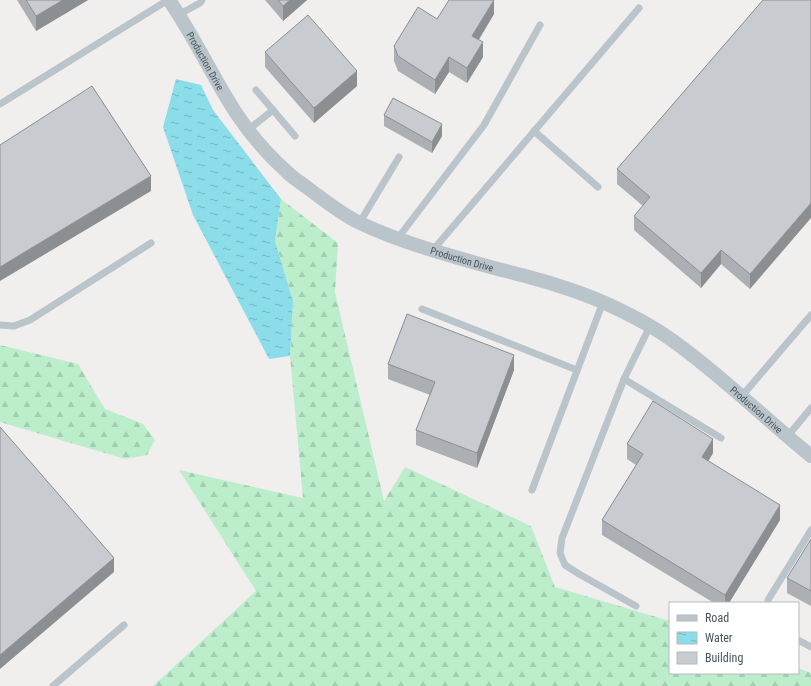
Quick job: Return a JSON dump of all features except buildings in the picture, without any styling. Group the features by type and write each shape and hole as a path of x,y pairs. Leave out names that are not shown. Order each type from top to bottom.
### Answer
{"street":[{"name":"Production Drive","path":"168,0 236,114 248,130 269,155 288,173 335,208 380,232 452,256 534,278 579,293 603,302 639,319 669,338 710,370 741,398 811,456"}],"lane":[{"path":"0,104 168,0"},
{"path":"178,15 200,3 202,0"},
{"path":"433,250 639,8"},
{"path":"398,238 484,125 540,26"},
{"path":"256,90 294,136"},
{"path":"248,130 272,110"},
{"path":"534,131 598,187"},
{"path":"360,222 399,157"},
{"path":"0,325 14,326 30,320 151,243"},
{"path":"532,490 603,302"},
{"path":"422,309 577,370"},
{"path":"741,398 811,315"},
{"path":"636,606 565,565 560,553 562,538 624,379 650,326"},
{"path":"624,379 721,438"},
{"path":"787,437 811,408"},
{"path":"768,602 811,530"},
{"path":"53,686 124,625"},
{"path":"799,641 811,647"}],"green space":[{"path":"281,199 338,243 335,292 384,501 405,467 531,526 555,587 669,621 669,674 799,674 799,668 811,673 811,686 153,686 256,591 179,470 303,498 290,356 293,301 275,241"},
{"path":"0,345 78,364 105,409 143,424 155,440 147,455 125,459 0,422"}],"water":[{"path":"176,79 201,85 213,110 281,199 275,241 293,301 290,356 269,359 193,215 163,127"}]}
